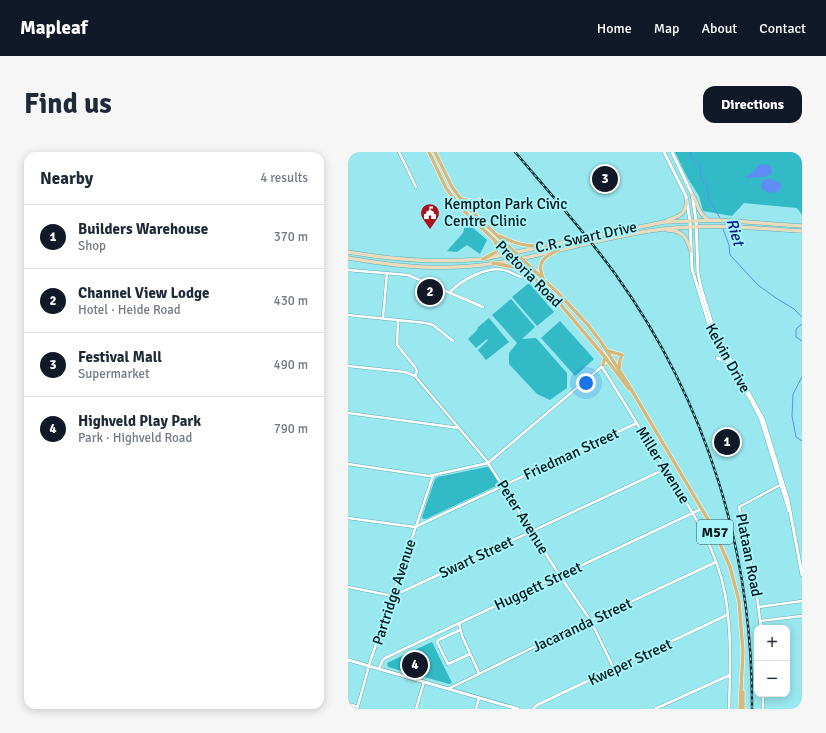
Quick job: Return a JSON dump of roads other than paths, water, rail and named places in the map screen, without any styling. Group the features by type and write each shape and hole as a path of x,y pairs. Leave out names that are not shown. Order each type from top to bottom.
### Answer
{"main road":[{"name":"Pretoria Road","path":"429,152 450,194 463,210 556,299 605,356 634,395"},
{"name":"Pretoria Road","path":"435,152 452,187 460,199 544,280 588,326 607,351 702,508 724,553 732,574 739,601 742,636 741,709"},
{"path":"692,194 696,199 700,213 710,220"},
{"path":"460,199 472,201"},
{"path":"476,215 474,206 480,200"},
{"path":"664,222 682,214 686,208 686,200"},
{"name":"C.R. Swart Drive","path":"348,252 390,259 431,261 483,259 664,222 718,220 802,226"},
{"name":"C.R. Swart Drive","path":"348,258 414,267 458,267 521,258 656,230 690,227 735,227 802,231"},
{"path":"656,230 676,231 682,234 688,241 691,251"},
{"path":"495,234 523,246 546,246"},
{"path":"483,259 496,252 497,247 495,240"},
{"path":"544,280 540,272 541,262 558,250"},
{"path":"493,263 513,267 530,274"},
{"path":"607,351 622,355 619,369"},
{"path":"602,366 605,356"}],"street":[{"path":"399,152 416,187"},
{"name":"Kelvin Drive","path":"664,152 686,200 690,221 692,269 710,328 728,363 752,402 761,420 788,500 802,575"},
{"name":"Kelvin Drive","path":"672,152 692,194 696,220 700,288 713,327 764,419 782,484"},
{"path":"348,270 411,276 483,307"},
{"path":"450,292 470,277 479,273 502,270 521,277"},
{"path":"383,318 387,273"},
{"path":"348,315 430,324 453,341"},
{"name":"Peter Avenue","path":"398,320 397,345 415,367 415,376 488,463 560,576 591,621 614,669"},
{"path":"348,464 433,476 488,463 612,358"},
{"path":"717,358 728,363"},
{"path":"348,366 405,372 415,376"},
{"name":"Miller Avenue","path":"602,366 692,513 710,546 716,562 725,594 730,646 729,709"},
{"path":"348,413 460,428"},
{"name":"Friedman Street","path":"415,527 637,423"},
{"name":"Swart Street","path":"392,596 665,469"},
{"name":"Partridge Avenue","path":"357,708 369,666 433,476"},
{"name":"Plataan Road","path":"761,625 759,607 747,539 739,507 782,484"},
{"name":"Huggett Street","path":"379,669 385,658 702,508"},
{"path":"348,518 415,527"},
{"name":"Jacaranda Street","path":"448,689 716,562"},
{"path":"348,587 392,596"},
{"path":"759,607 802,601"},
{"name":"Kweper Street","path":"533,709 536,705 727,616"},
{"path":"760,620 802,616"},
{"path":"459,623 460,630 479,674"},
{"path":"460,630 436,642 448,664 470,654"},
{"path":"348,660 518,709"},
{"path":"655,709 730,674"},
{"path":"416,709 424,682"},
{"path":"763,697 763,709"},
{"path":"476,709 479,698"},
{"path":"348,704 357,708"}],"waterway":[{"name":"Riet","path":"690,152 691,157 700,166 701,179 707,185 709,200 720,218"},
{"name":"Riet","path":"723,229 729,245 730,255 758,285 794,309 802,317"},
{"name":"Riet","path":"802,324 796,329 796,337 802,341"},
{"name":"Riet","path":"802,377 793,394 792,416 796,437 802,441"}],"railway":[{"path":"515,152 579,228 616,275 648,324 676,375 699,427 718,482 733,537 744,594 750,651 752,709"}],"place":[{"name":"Festival Mall","path":"605,179"},
{"name":"Kempton Park Civic Centre Clinic","path":"430,230"},
{"name":"Channel View Lodge","path":"430,292"},
{"name":"Builders Warehouse","path":"727,442"},
{"name":"Highveld Play Park","path":"415,665"}]}
